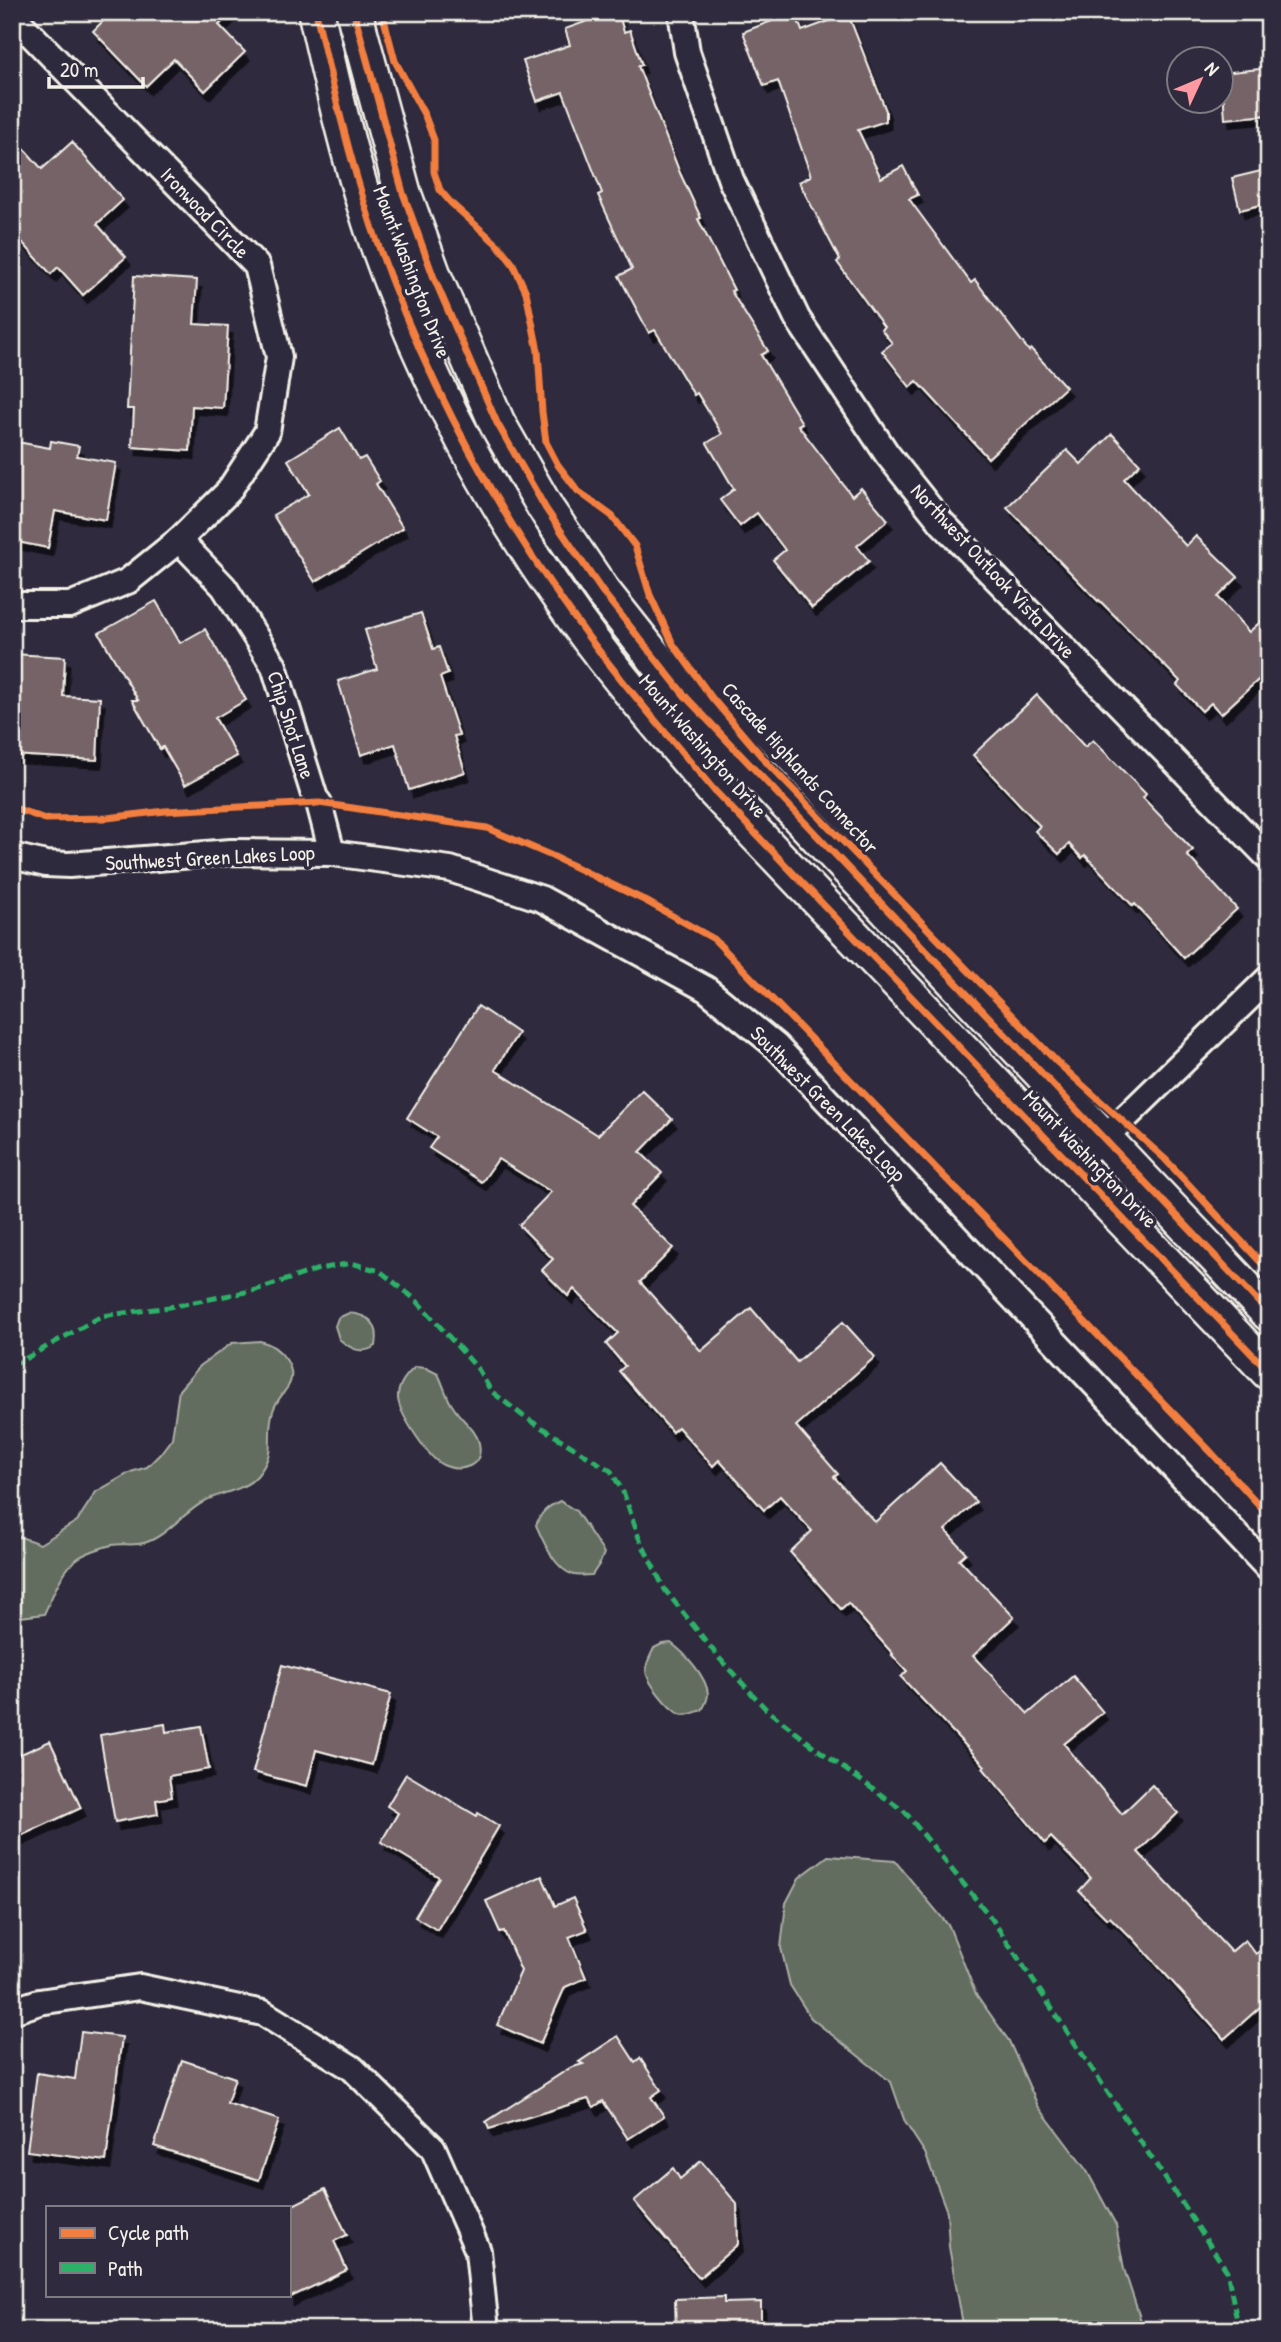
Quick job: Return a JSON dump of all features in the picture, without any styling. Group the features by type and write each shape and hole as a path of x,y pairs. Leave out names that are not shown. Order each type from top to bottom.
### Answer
{"main road":[{"name":"Mount Washington Drive","path":"316,12 332,88 368,213 401,306 447,409 498,501 561,599 632,694 713,789 1269,1372"},
{"name":"Mount Washington Drive","path":"354,12 402,193 434,278 497,423 546,509 602,591 685,696 1269,1313"}],"street":[{"name":"Northwest Outlook Vista Drive","path":"681,12 687,52 743,205 797,318 887,454 942,523 1269,858"},
{"name":"Ironwood Circle","path":"12,15 257,266 279,357 267,432 228,492 179,540 128,581 70,605 12,605"},
{"name":"Chip Shot Lane","path":"179,540 224,587 274,666 315,798 319,803 332,853"},
{"name":"Southwest Green Lakes Loop","path":"12,856 46,864 69,865 231,852 332,853 450,869 542,899 706,989 776,1046 1269,1569"},
{"path":"1072,1165 1122,1121 1269,978"},
{"path":"12,2011 38,2002 140,1987 263,2013 352,2068 433,2148 478,2251 486,2330"}],"green space":[{"path":"349,1313 363,1316 372,1322 377,1338 376,1346 356,1350 339,1339 335,1326 338,1318"},
{"path":"260,1341 281,1353 291,1373 287,1388 274,1408 267,1459 257,1476 246,1485 197,1506 152,1540 140,1544 112,1545 80,1557 62,1577 44,1614 12,1618 12,1534 40,1544 77,1521 96,1492 131,1472 147,1467 172,1438 179,1390 200,1366 232,1343"},
{"path":"415,1367 426,1368 438,1374 451,1404 475,1433 480,1451 475,1463 470,1466 450,1467 437,1461 409,1425 400,1406 398,1394 403,1381"},
{"path":"560,1501 576,1511 604,1553 592,1575 574,1575 567,1572 542,1539 536,1525 545,1510"},
{"path":"671,1643 689,1659 707,1687 707,1700 702,1710 688,1715 680,1714 664,1701 647,1675 646,1667 654,1648"},
{"path":"828,1856 895,1861 949,1926 976,1994 1009,2041 1038,2106 1087,2171 1116,2225 1124,2269 1144,2330 964,2330 949,2247 947,2212 925,2153 905,2122 891,2082 811,2018 790,1985 781,1948 786,1903 799,1878"}],"building":[{"path":"112,12 232,12 219,25 245,52 205,91 174,59 146,86 93,31"},
{"path":"618,12 624,32 630,30 642,65 638,66 680,173 701,218 698,219 734,290 731,291 768,351 761,355 802,423 798,425 852,496 861,488 888,520 857,546 869,561 812,608 773,560 785,550 757,513 740,526 720,500 734,489 707,443 722,434 697,393 694,395 655,330 649,333 619,276 632,269 598,195 602,193 563,92 537,101 523,61 570,45 565,29"},
{"path":"795,12 802,31 848,14 886,111 886,121 858,130 881,178 903,166 918,195 909,199 971,283 975,280 1029,351 1031,349 1066,387 988,458 917,381 910,387 882,351 892,343 881,329 884,327 837,262 840,260 799,182 811,176 778,81 764,86 743,32"},
{"path":"1269,68 1269,115 1225,119 1225,116 1236,116 1236,72"},
{"path":"12,135 42,169 72,142 123,200 97,224 126,257 83,295 58,267 51,274 12,231"},
{"path":"1269,169 1269,203 1240,210 1232,178"},
{"path":"134,276 197,280 194,324 228,326 223,408 192,406 190,451 132,447 134,409 127,409"},
{"path":"340,428 359,460 365,457 380,481 376,484 403,528 315,582 273,515 309,494 288,460"},
{"path":"1112,434 1140,464 1124,479 1186,546 1196,536 1238,577 1218,597 1249,632 1269,614 1269,670 1221,714 1211,703 1202,711 1177,685 1180,681 1007,507 1067,450 1081,464"},
{"path":"12,441 50,448 51,441 79,446 77,456 116,463 106,520 55,511 48,548 12,541"},
{"path":"156,601 180,643 205,629 246,700 215,718 237,756 185,785 163,747 160,749 132,700 138,700 99,633"},
{"path":"421,613 433,649 439,647 448,674 440,677 459,735 454,736 465,772 409,790 395,744 361,755 338,681 377,669 365,630"},
{"path":"12,654 65,657 63,696 100,698 97,760 12,755"},
{"path":"1037,695 1085,747 1093,740 1146,794 1143,798 1193,850 1187,855 1237,909 1184,958 1085,855 1082,858 1069,844 1059,854 1035,831 1040,826 973,755"},
{"path":"478,1006 518,1033 495,1070 598,1135 642,1090 672,1119 640,1152 662,1173 630,1206 673,1248 640,1282 701,1351 751,1308 797,1362 843,1322 875,1357 796,1426 838,1474 834,1477 875,1522 940,1463 976,1502 945,1530 966,1553 959,1559 1014,1617 973,1656 1028,1714 1073,1676 1103,1712 1064,1744 1122,1814 1152,1785 1178,1813 1138,1852 1231,1952 1245,1940 1256,1954 1269,1943 1269,1999 1224,2039 1131,1936 1110,1917 1107,1919 1079,1891 1091,1878 1051,1837 1045,1843 983,1768 985,1766 901,1677 907,1671 893,1654 848,1603 841,1609 790,1552 812,1531 780,1496 764,1510 719,1460 713,1466 678,1427 672,1432 619,1371 625,1366 606,1344 618,1333 574,1289 568,1296 542,1270 553,1259 519,1225 551,1192 498,1159 482,1182 429,1148 437,1137 407,1118"},
{"path":"282,1665 391,1694 372,1765 316,1750 307,1786 253,1772"},
{"path":"165,1724 166,1732 201,1726 209,1769 169,1776 172,1797 156,1800 158,1814 115,1822 100,1735"},
{"path":"50,1741 81,1808 12,1840 12,1758"},
{"path":"406,1774 499,1826 437,1930 415,1917 439,1877 381,1842 398,1813 387,1806"},
{"path":"542,1876 555,1906 573,1898 587,1930 569,1937 586,1978 565,1987 540,2044 497,2025 521,1971 504,1931 500,1932 486,1901"},
{"path":"81,2032 122,2037 106,2161 27,2151 37,2073 75,2079"},
{"path":"618,2036 635,2062 640,2058 661,2090 651,2097 664,2116 628,2139 603,2101 594,2107 588,2099 489,2129 486,2122 570,2068 583,2064 579,2062"},
{"path":"182,2060 235,2078 227,2103 279,2120 259,2180 154,2146"},
{"path":"701,2161 737,2204 738,2244 699,2278 634,2201 673,2168 680,2179"},
{"path":"325,2189 347,2235 334,2241 347,2270 289,2298 290,2296 290,2206"},
{"path":"724,2297 724,2303 761,2302 761,2330 676,2330 675,2299"}],"marked path":[{"path":"12,1366 102,1316 169,1307 256,1290 319,1269 351,1263 380,1271 416,1300 478,1369 491,1391 523,1416 611,1471 624,1494 639,1538 665,1590 720,1659 766,1709 905,1812 992,1919 1227,2271 1239,2330"}],"cycle path":[{"path":"316,12 341,120 364,201 409,325 430,373 478,466 561,599 616,672 713,789 1269,1372"},
{"path":"354,12 403,193 434,278 497,423 546,509 602,591 685,696 1269,1313"},
{"name":"Cascade Highlands Connector","path":"382,12 395,61 425,116 434,140 434,172 440,190 499,246 513,264 526,292 538,351 546,442 558,465 578,491 612,516 635,546 650,595 673,644 712,698 768,764 1058,1063 1165,1159 1269,1271"},
{"path":"12,807 45,819 107,818 165,811 319,803 487,828 644,900 714,939 1210,1451 1269,1516"}]}
